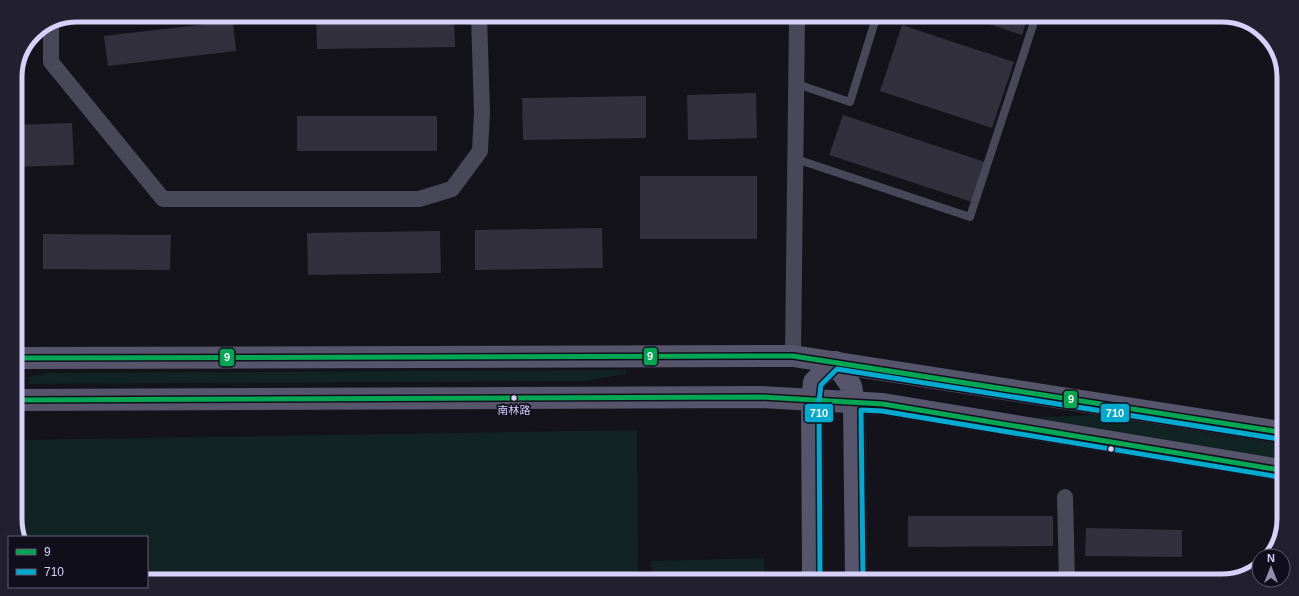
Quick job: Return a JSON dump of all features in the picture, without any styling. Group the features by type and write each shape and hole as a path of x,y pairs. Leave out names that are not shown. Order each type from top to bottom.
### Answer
{"street":[{"path":"51,29 51,62 163,199 419,199 452,189 480,151 482,112 479,22"},
{"path":"794,356 797,22"},
{"path":"22,358 794,356 1277,432"},
{"path":"814,574 812,401 814,382 835,362"},
{"path":"835,362 851,386 854,403 856,574"},
{"path":"22,400 761,397 883,404 1277,470"},
{"path":"1065,497 1068,574"}],"lane":[{"path":"796,84 850,102 875,22"},
{"path":"796,158 970,217 1034,22"}],"shaded area":[{"path":"626,370 626,374 584,381 29,384 28,377 50,373"},
{"path":"1095,415 1277,444 1277,460 1014,418"},
{"path":"637,430 638,574 148,574 148,536 25,536 22,522 22,440"},
{"path":"764,558 764,574 651,574 651,561"}],"building":[{"path":"233,22 236,51 108,66 104,36"},
{"path":"316,22 454,22 455,47 317,49"},
{"path":"983,22 1026,22 1022,35"},
{"path":"902,25 1014,62 992,128 880,91"},
{"path":"756,93 757,138 688,140 687,95"},
{"path":"646,96 646,138 523,140 522,98"},
{"path":"843,115 985,162 972,202 829,155"},
{"path":"297,116 437,116 437,151 297,151"},
{"path":"72,123 74,165 22,167 22,125"},
{"path":"640,176 757,176 757,239 640,239"},
{"path":"602,228 603,268 475,270 475,230"},
{"path":"440,231 441,273 308,275 307,233"},
{"path":"43,234 171,235 170,270 43,269"},
{"path":"908,516 1053,516 1053,546 908,547"},
{"path":"1086,528 1182,530 1182,557 1085,556"}],"transit line":[{"name":"9","path":"22,358 793,356 1277,432"},
{"name":"710","path":"820,574 819,401 821,385 837,369 1277,439"},
{"name":"9","path":"22,400 761,397 883,404 1277,470"},
{"name":"710","path":"863,574 861,410 882,411 1277,477"}],"place":[{"name":"南林路","path":"514,398"}]}
